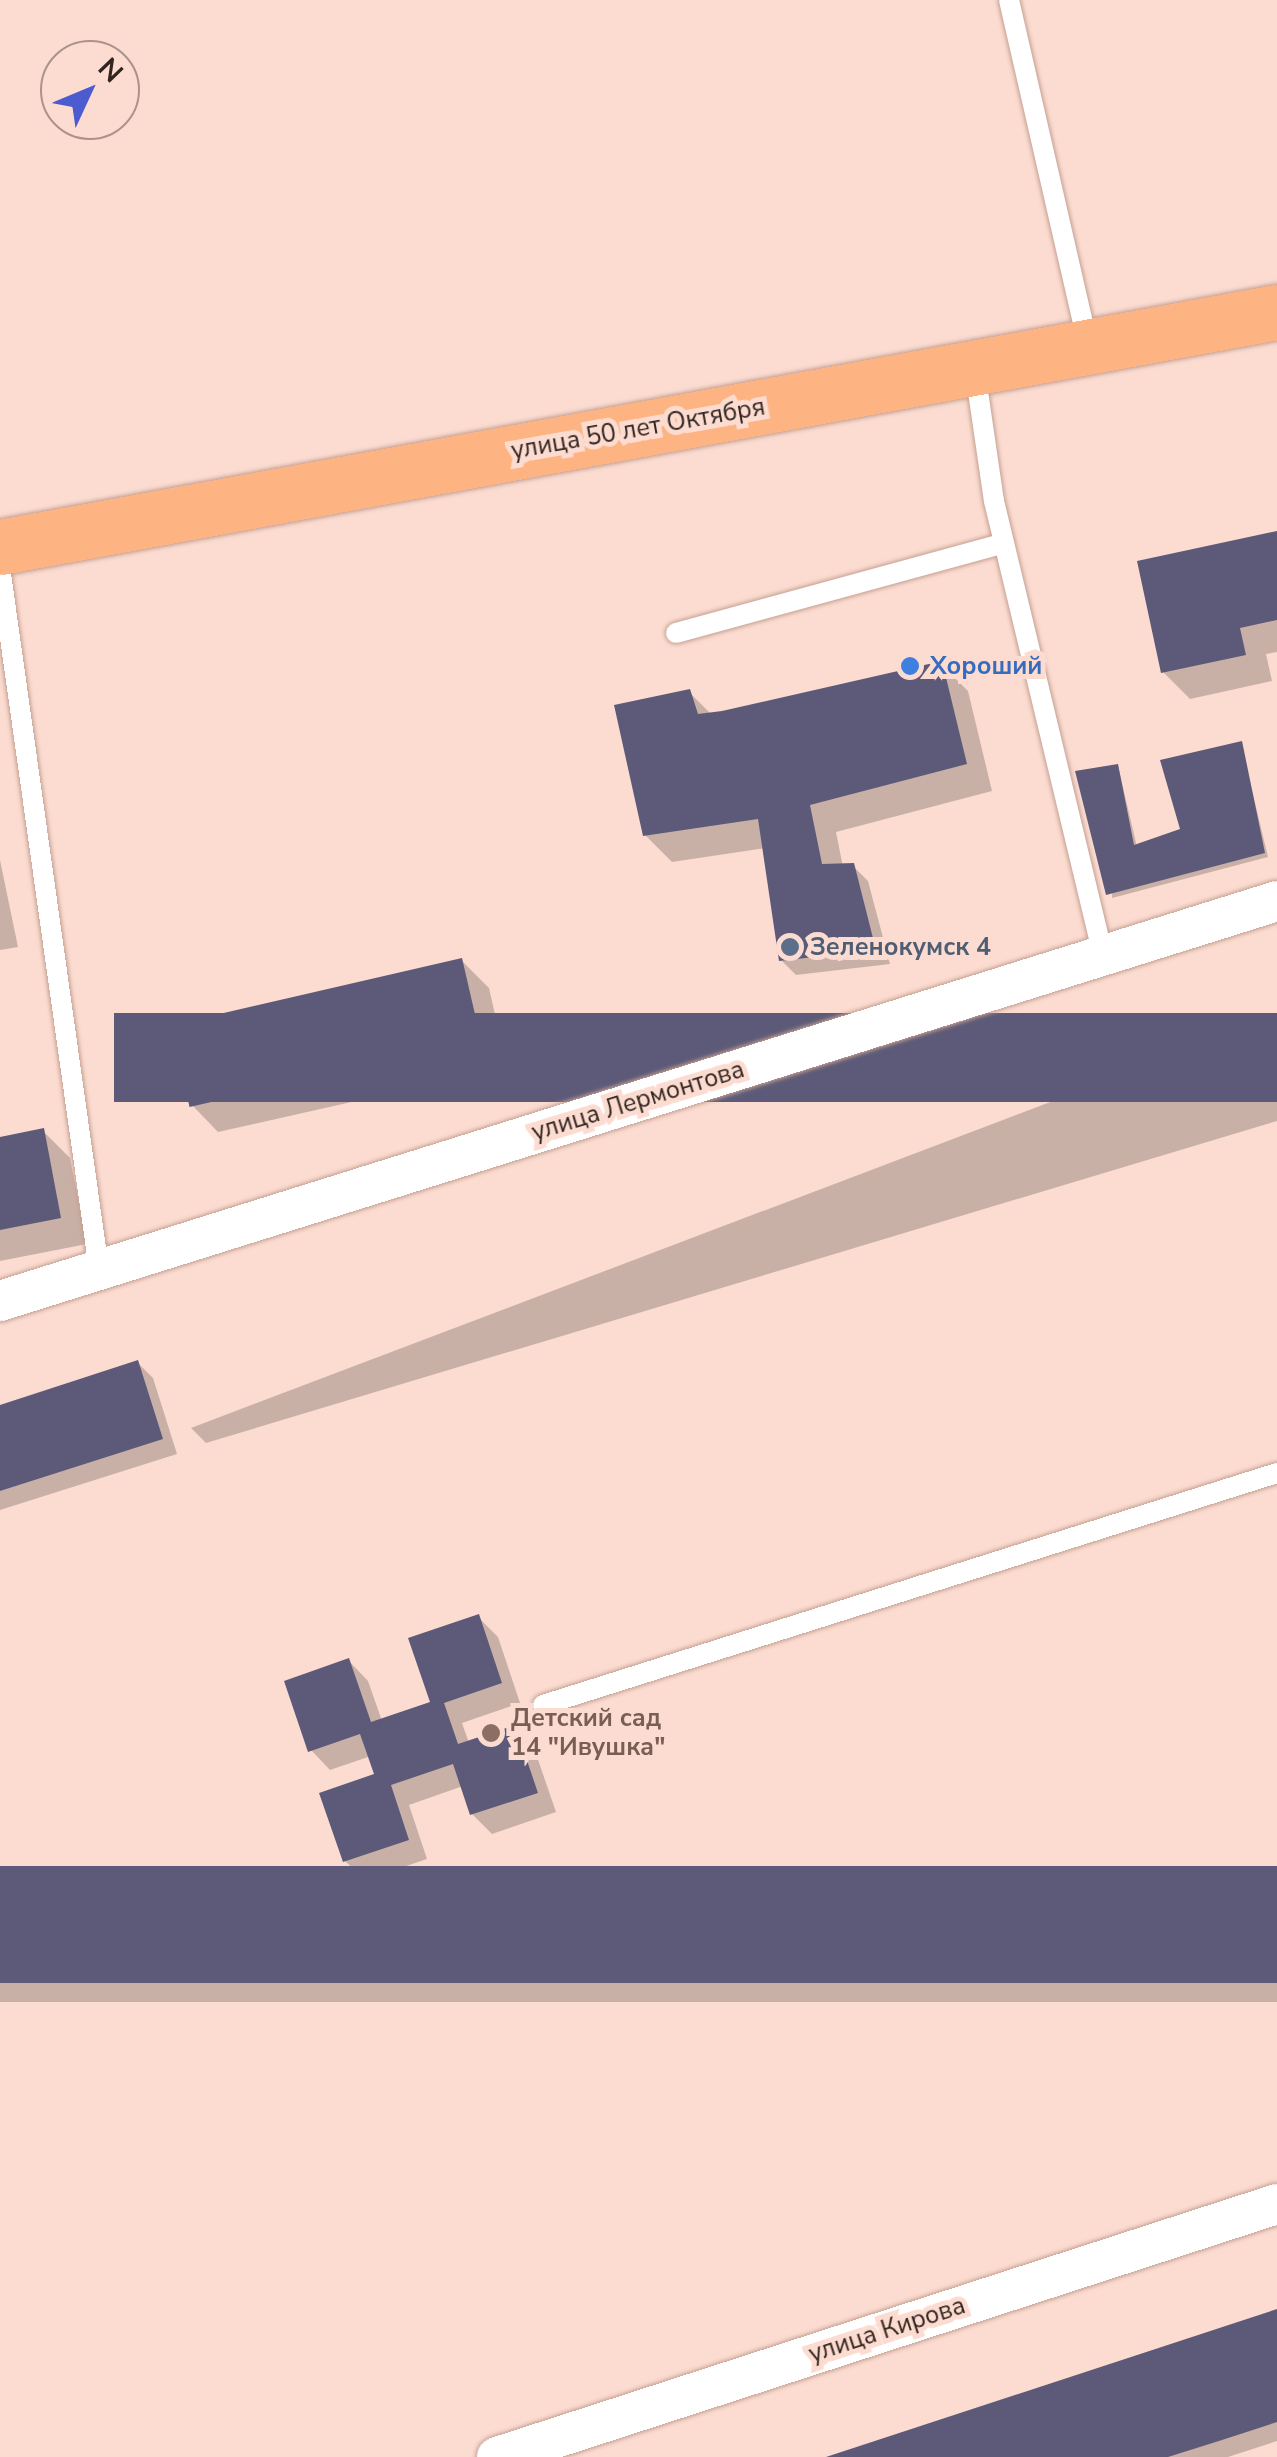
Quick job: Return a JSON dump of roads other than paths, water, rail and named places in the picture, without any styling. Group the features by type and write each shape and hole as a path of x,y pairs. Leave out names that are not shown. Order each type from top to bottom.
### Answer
{"highway":[{"name":"улица 50 лет Октября","path":"0,546 1277,312"}],"street":[{"name":"улица Лермонтова","path":"0,1301 1277,900"},
{"name":"улица Кирова","path":"497,2457 1277,2204"}],"lane":[{"path":"1009,0 1089,347"},
{"path":"974,368 1004,544 1103,955"},
{"path":"676,633 1004,544"},
{"path":"0,568 99,1270"},
{"path":"543,1705 1277,1473"}],"place":[{"name":"Хороший","path":"910,666"},
{"name":"Зеленокумск 4","path":"790,947"},
{"name":"Детский сад 14 \"Ивушка\"","path":"491,1733"}]}
